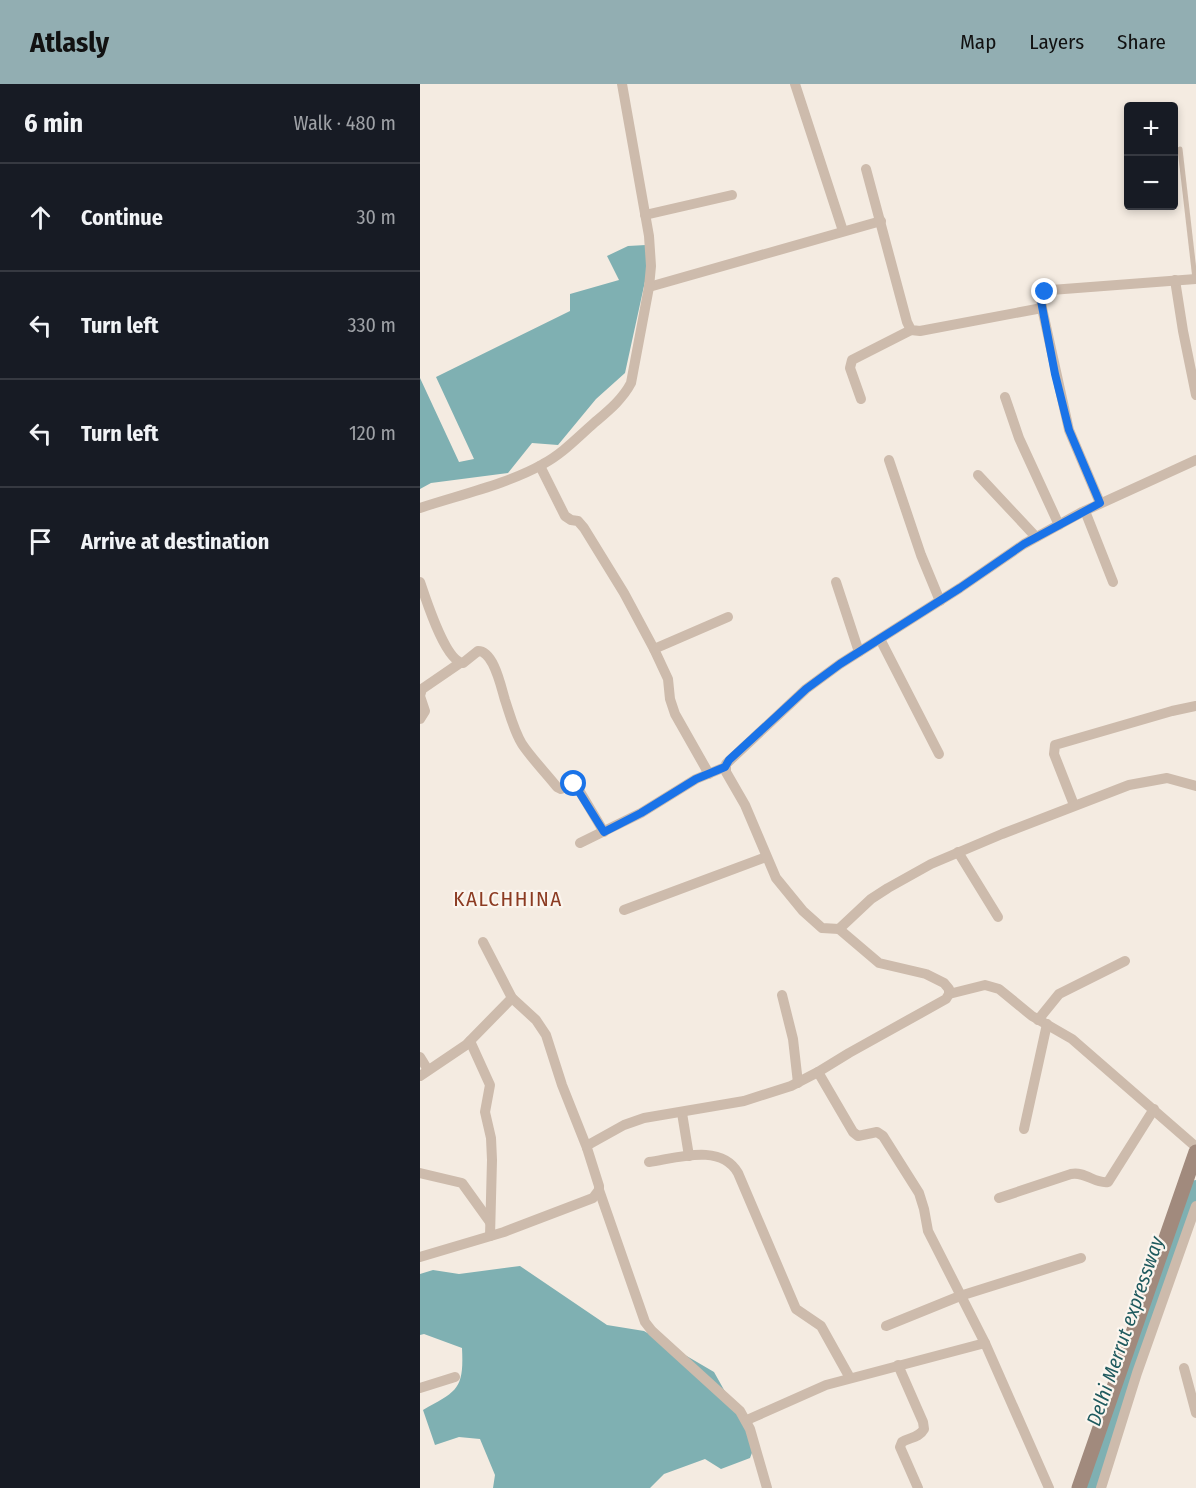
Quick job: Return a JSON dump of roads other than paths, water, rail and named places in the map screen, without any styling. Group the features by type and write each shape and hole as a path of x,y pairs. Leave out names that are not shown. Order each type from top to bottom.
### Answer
{"street":[{"path":"420,508 540,466 559,454 625,394 634,371 651,266 645,215 622,84"},
{"path":"795,84 843,231"},
{"path":"866,169 911,330"},
{"path":"645,215 732,195"},
{"path":"649,287 880,221"},
{"path":"1100,503 1069,430 1041,296 1051,290 1196,279"},
{"path":"1175,280 1196,395"},
{"path":"861,399 850,368 852,360 911,330 920,331 1042,308"},
{"path":"1005,397 1019,438 1059,525"},
{"path":"889,460 921,555 940,601"},
{"path":"580,843 641,813 679,789 725,767 729,760 806,689 1036,537 1100,503 1196,460"},
{"path":"540,466 565,516 578,521 584,528 624,593 668,679 670,699 675,714 709,774"},
{"path":"978,475 1036,537"},
{"path":"1085,511 1113,582"},
{"path":"420,582 439,632 454,659 460,663"},
{"path":"836,582 859,652"},
{"path":"654,649 728,617"},
{"path":"880,639 939,754"},
{"path":"420,719 424,711 420,696 422,689 460,663 465,662 477,651 483,651 497,673 510,717 522,744 557,787 561,789 572,784 576,785 604,832"},
{"path":"1074,805 1054,754 1055,745 1196,706"},
{"path":"725,767 728,777 745,805 776,878 818,925 825,929 839,929 879,963 937,979 949,989 949,994"},
{"path":"839,929 871,899 931,864 1074,805 1129,785 1153,780 1167,778 1196,786"},
{"path":"958,852 998,917"},
{"path":"624,910 766,857"},
{"path":"483,942 512,998 536,1020 546,1035 562,1085 587,1148 600,1186 599,1190 645,1322 652,1331 721,1392 747,1420 767,1488"},
{"path":"1024,1129 1043,1022 1059,994 1125,961"},
{"path":"587,1148 593,1142 635,1121 744,1101 798,1083 941,1003 949,994 977,986 991,986 1072,1039 1196,1147"},
{"path":"782,995 793,1039 798,1083"},
{"path":"420,1057 424,1073 470,1041 512,998"},
{"path":"470,1041 490,1085 485,1112 492,1160 490,1236"},
{"path":"819,1072 853,1132 858,1136 877,1132 883,1136 919,1192 927,1231 985,1343 1049,1488"},
{"path":"999,1198 1071,1173 1082,1173 1102,1183 1108,1182 1154,1109"},
{"path":"682,1113 689,1156"},
{"path":"1079,1488 1196,1152"},
{"path":"650,1162 689,1156 716,1156 726,1159 735,1167 792,1302 800,1313 816,1322 826,1332 850,1378"},
{"path":"420,1173 462,1183 490,1223"},
{"path":"420,1257 504,1232 588,1200 599,1190"},
{"path":"1101,1488 1137,1373 1196,1206"},
{"path":"886,1326 960,1296 1081,1258"},
{"path":"747,1420 826,1384 985,1343"},
{"path":"898,1365 923,1422 924,1429 921,1434 906,1439 900,1447 918,1488"},
{"path":"1184,1368 1196,1413"},
{"path":"420,1388 455,1377"}],"lane":[{"path":"1180,149 1196,279"}],"water":[{"path":"646,245 649,263 625,373 596,399 558,445 532,443 508,473 431,483 420,489 420,378 459,462 474,459 436,377 570,311 570,294 619,280 607,256 628,246"},
{"path":"520,1266 607,1325 644,1331 714,1372 755,1445 750,1458 721,1469 705,1459 664,1474 650,1488 493,1488 495,1475 480,1439 459,1437 435,1445 423,1410 451,1393 460,1381 462,1348 424,1334 420,1335 420,1274 433,1270 459,1274"}],"waterway":[{"name":"Delhi Merrut expressway","path":"1091,1488 1196,1187"}],"district":[{"name":"KALCHHINA","path":"508,899"}]}
